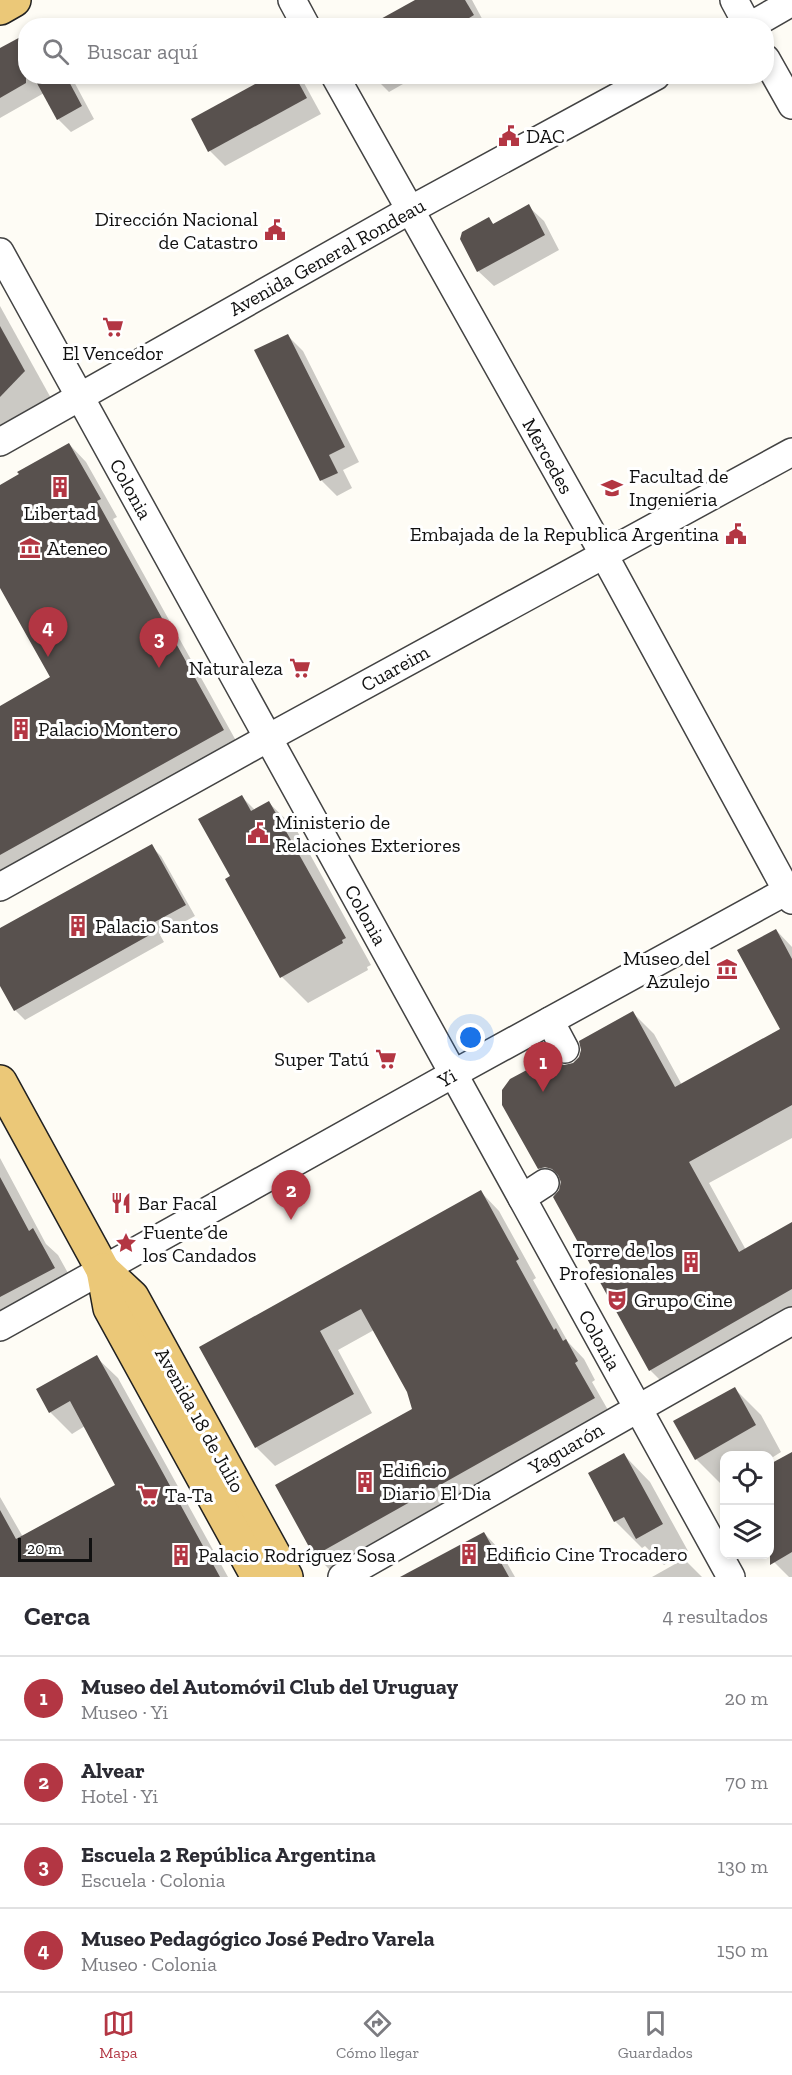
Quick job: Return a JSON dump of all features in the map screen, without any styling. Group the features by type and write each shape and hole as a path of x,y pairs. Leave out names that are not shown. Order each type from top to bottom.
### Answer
{"main road":[{"path":"0,8 14,0"},
{"name":"Avenida 18 de Julio","path":"0,1082 103,1270 110,1308 258,1577"},
{"name":"Avenida 18 de Julio","path":"103,1270 132,1297 286,1577"}],"street":[{"path":"292,0 302,18"},
{"path":"734,0 744,18"},
{"path":"763,18 792,2"},
{"path":"774,73 792,105"},
{"name":"Mercedes","path":"339,84 604,555 790,893"},
{"name":"Avenida General Rondeau","path":"0,442 410,210 642,84"},
{"name":"Colonia","path":"0,252 731,1577"},
{"name":"Cuareim","path":"0,887 792,452"},
{"name":"Yi","path":"0,1327 453,1074 790,893"},
{"path":"550,1021 565,1049"},
{"path":"522,1198 545,1183"},
{"name":"Yaguarón","path":"342,1577 792,1321"}],"building":[{"path":"415,0 465,0 474,15 469,18 382,18"},
{"path":"18,38 18,84 24,84 0,98 0,48"},
{"path":"37,84 70,84 82,106 57,120"},
{"path":"255,84 299,84 307,98 208,152 191,119"},
{"path":"529,204 545,235 477,272 460,239 462,232 489,217 493,224"},
{"path":"0,326 25,371 0,397"},
{"path":"288,334 345,447 329,455 338,473 320,481 254,350"},
{"path":"69,443 101,499 97,501 224,730 0,855 0,706 50,677 0,588 0,485 19,474 17,472"},
{"path":"242,795 251,811 269,801 346,938 342,940 343,943 280,978 225,879 230,876 198,819"},
{"name":"Palacio Santos","path":"152,844 186,905 151,924 155,932 14,1011 0,986 0,928"},
{"path":"776,929 792,959 792,1105 689,1162 739,1252 792,1222 792,1289 649,1371 553,1197 559,1190 561,1182 558,1175 552,1169 545,1167 538,1169 502,1105 502,1090 510,1079 551,1057 564,1065 573,1063 579,1057 581,1050 579,1041 633,1011 675,1087 780,1029 737,950"},
{"path":"0,1177 29,1231 33,1228 55,1268 0,1297"},
{"path":"481,1190 519,1259 516,1261 554,1330 556,1328 563,1341 566,1339 578,1361 575,1363 595,1398 314,1556 275,1485 412,1409 407,1392 361,1309 320,1331 354,1394 255,1448 199,1347"},
{"path":"97,1355 220,1577 0,1577 0,1510 16,1539 115,1485 70,1401 49,1413 36,1389"},
{"path":"735,1387 756,1425 695,1460 673,1421"},
{"path":"792,1452 792,1552 770,1565 770,1559 774,1559 774,1462"},
{"path":"624,1453 663,1524 636,1539 624,1517 614,1522 588,1473"},
{"name":"Edificio Cine Trocadero","path":"484,1532 509,1577 400,1577"}],"place":[{"name":"DAC","path":"509,136"},
{"name":"Dirección Nacional de Catastro","path":"275,230"},
{"name":"El Vencedor","path":"113,327"},
{"name":"Libertad","path":"60,487"},
{"name":"Facultad de Ingenieria","path":"612,488"},
{"name":"Embajada de la Republica Argentina","path":"736,534"},
{"name":"Ateneo","path":"30,548"},
{"name":"Museo Pedagógico José Pedro Varela","path":"48,657"},
{"name":"Escuela 2 República Argentina","path":"159,668"},
{"name":"Naturaleza","path":"300,668"},
{"name":"Palacio Montero","path":"21,729"},
{"name":"Ministerio de Relaciones Exteriores","path":"258,833"},
{"name":"Palacio Santos","path":"78,926"},
{"name":"Museo del Azulejo","path":"727,969"},
{"name":"Super Tatú","path":"386,1059"},
{"name":"Museo del Automóvil Club del Uruguay","path":"543,1092"},
{"name":"Bar Facal","path":"121,1203"},
{"name":"Alvear","path":"291,1220"},
{"name":"Fuente de los Candados","path":"126,1243"},
{"name":"Torre de los Profesionales","path":"691,1262"},
{"name":"Grupo Cine","path":"617,1300"},
{"name":"Edificio Diario El Dia","path":"365,1482"},
{"name":"Ta-Ta","path":"148,1495"},
{"name":"Edificio Cine Trocadero","path":"469,1554"},
{"name":"Palacio Rodríguez Sosa","path":"181,1555"}]}
